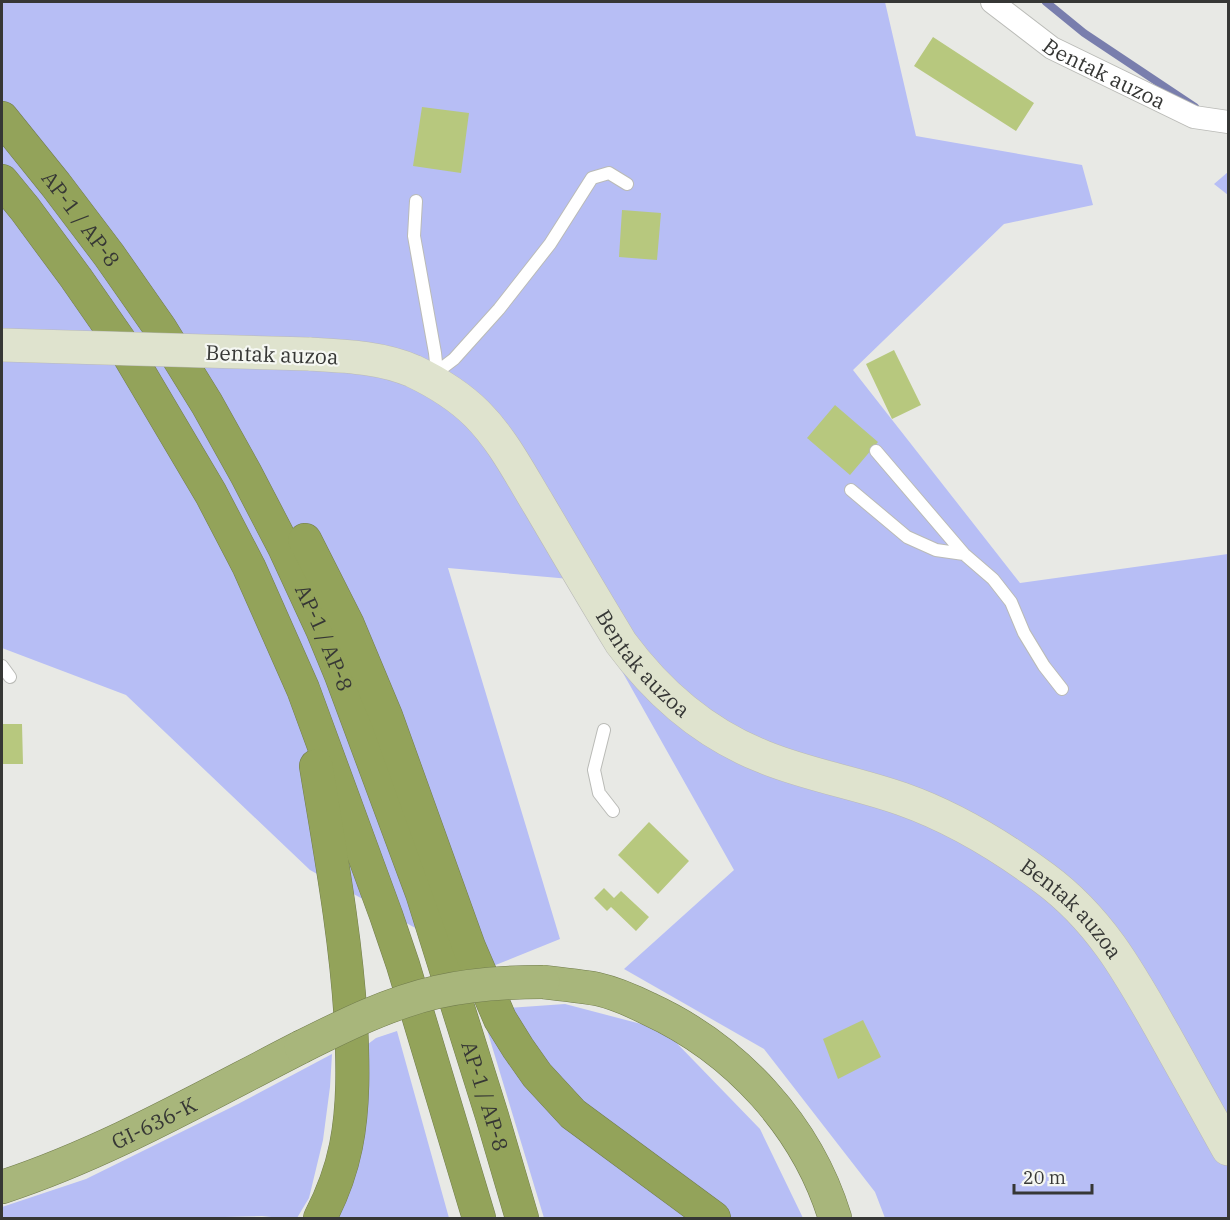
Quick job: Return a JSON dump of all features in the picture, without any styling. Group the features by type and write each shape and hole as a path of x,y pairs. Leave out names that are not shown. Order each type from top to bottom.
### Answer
{"highway":[{"name":"AP-1 / AP-8","path":"2,118 109,255 160,328 207,404 285,549 342,675 422,893 522,1218"},
{"name":"AP-1 / AP-8","path":"2,181 25,209 124,347 169,420 249,567 303,689 400,955 479,1218"},
{"path":"207,404 286,503 348,625 386,716 469,947 500,1019 537,1075 573,1114 714,1218"},
{"path":"303,689 341,917 350,993 353,1050 351,1113 346,1144 338,1175 320,1218"},
{"name":"GI-636-K","path":"2,1187 35,1177 127,1136 370,1014 437,992 472,985 543,982 599,989 634,1002 668,1017 699,1036 729,1059 756,1084 774,1105 801,1143 818,1175 835,1218"}],"main road":[{"name":"Bentak auzoa","path":"2,345 309,354 385,362 436,377 477,414 494,434 509,455 621,643 661,691 685,711 709,729 763,757 903,799 941,815 1012,855 1045,878 1077,906 1104,937 1127,970 1228,1149"}],"street":[{"name":"Bentak auzoa","path":"992,2 1052,48 1194,117 1228,122"}],"lane":[{"path":"436,377 499,309 550,244 591,178 609,173 627,184"},
{"path":"416,201 414,236 436,377"},
{"path":"876,451 964,554 993,579 1011,602 1024,633 1044,666 1062,689"},
{"path":"851,490 908,537 936,550 964,554"},
{"path":"2,666 10,677"},
{"path":"604,730 594,770 599,793 613,811"}],"shaded area":[{"path":"2,2 885,2 916,136 1082,165 1093,205 1004,224 853,370 1020,583 1228,554 1228,1218 885,1218 875,1192 764,1049 624,969 734,870 570,579 448,568 560,939 488,968 310,870 126,695 2,648"},
{"path":"1228,172 1228,195 1214,184"},
{"path":"565,1004 664,1030 760,1129 803,1218 544,1218 481,1010"},
{"path":"397,1031 449,1218 338,1218 361,1149 368,1107 364,1047 376,1038"},
{"path":"332,1054 323,1140 309,1198 297,1218 262,1216 2,1218 2,1207 86,1179 238,1104"}],"building":[{"path":"933,37 1034,103 1016,131 914,66"},
{"path":"422,107 469,113 461,173 413,166"},
{"path":"622,210 661,213 657,260 619,257"},
{"path":"894,350 921,405 892,419 866,364"},
{"path":"835,405 878,442 850,475 807,438"},
{"path":"2,724 22,724 23,764 2,764"},
{"path":"649,822 689,861 658,894 618,855"},
{"path":"604,888 614,898 621,891 649,917 636,931 611,907 607,911 594,898"},
{"path":"863,1020 881,1057 838,1079 823,1039"}],"waterway":[{"path":"1046,2 1084,33 1195,107"}]}
